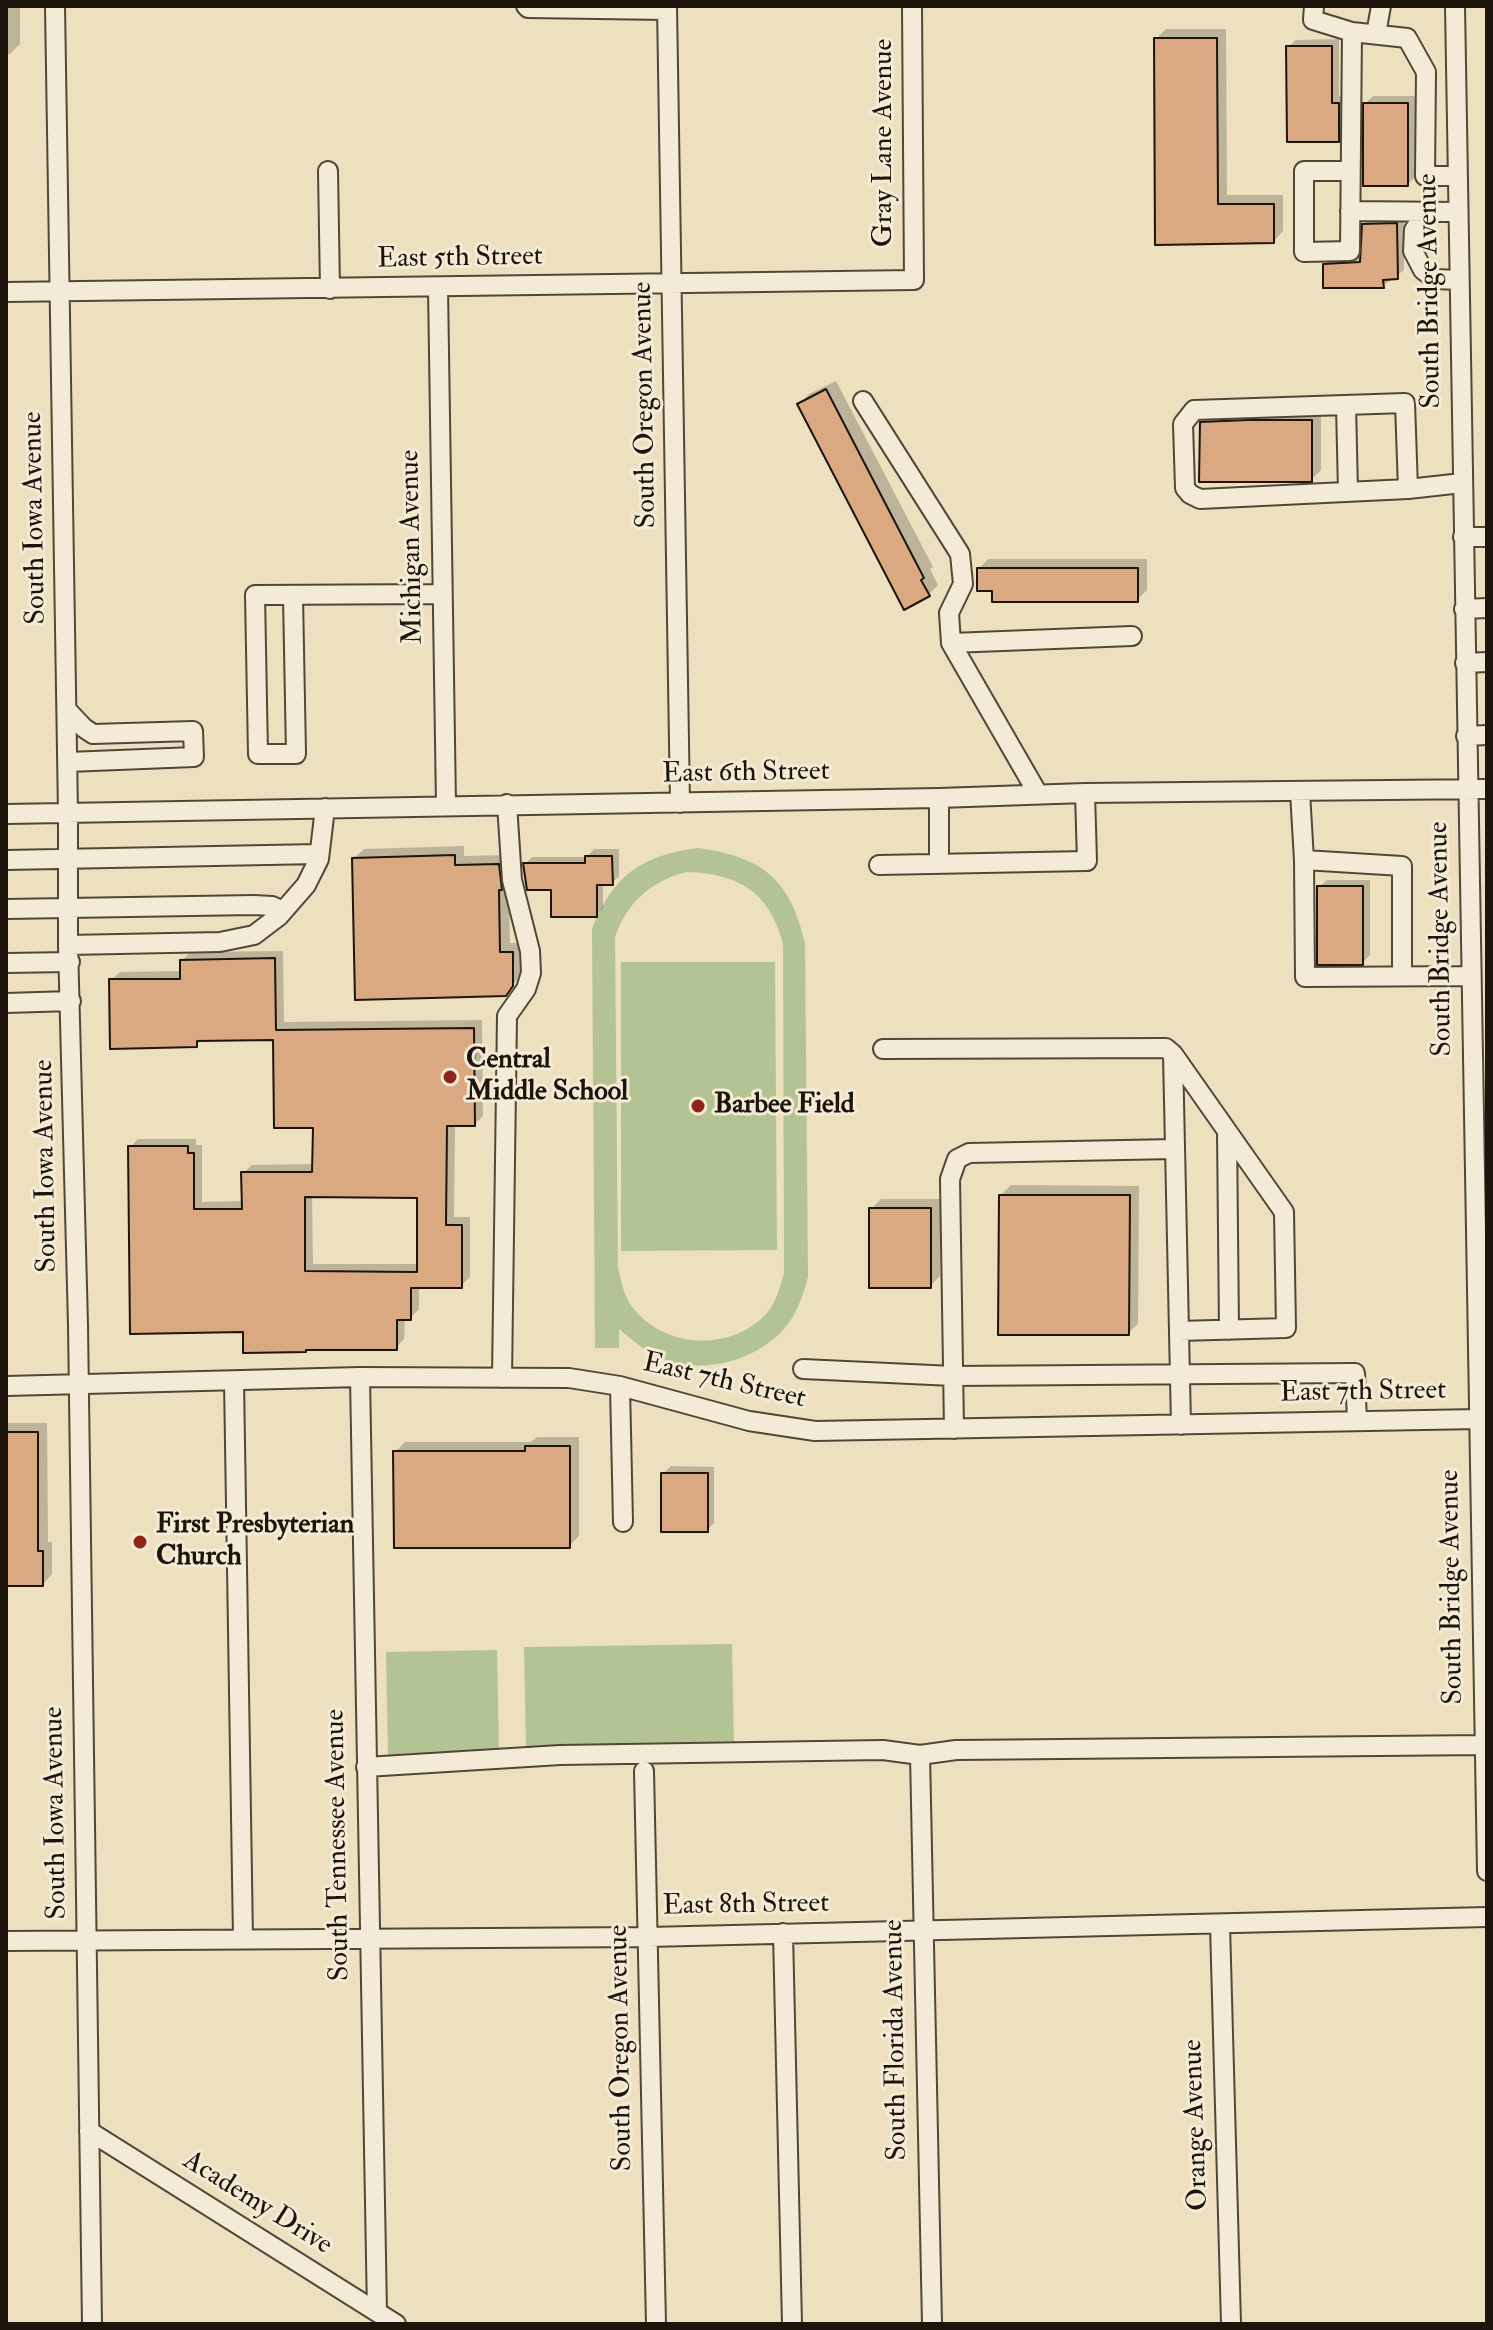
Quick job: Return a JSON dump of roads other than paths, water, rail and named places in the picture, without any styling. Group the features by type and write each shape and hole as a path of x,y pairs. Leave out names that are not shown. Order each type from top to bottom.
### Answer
{"street":[{"name":"South Iowa Avenue","path":"55,6 92,2324"},
{"path":"526,6 667,8"},
{"name":"Gray Lane Avenue","path":"912,6 914,280"},
{"path":"1314,6 1313,20 1352,32 1407,38 1426,72 1425,176 1457,176"},
{"path":"1376,34 1381,6"},
{"name":"South Bridge Avenue","path":"1455,6 1466,789 1478,856 1476,981 1482,1204 1487,1871"},
{"name":"South Oregon Avenue","path":"667,8 680,803"},
{"path":"1350,171 1304,171 1304,252 1350,251 1352,32"},
{"path":"1426,72 1456,73"},
{"path":"328,171 330,289"},
{"path":"1350,211 1458,212"},
{"path":"1426,212 1414,230 1413,251 1423,270 1435,279 1459,280"},
{"name":"East 5th Street","path":"6,292 914,280"},
{"name":"Michigan Avenue","path":"438,288 446,805"},
{"path":"863,401 960,554 963,584 949,613 951,643 1038,794"},
{"path":"1408,489 1405,403 1194,410 1183,424 1185,488 1200,499 1408,489 1462,483"},
{"path":"1346,405 1348,492"},
{"path":"1463,537 1487,537"},
{"path":"293,596 296,754 258,754 255,595 442,594"},
{"path":"1464,609 1487,608"},
{"path":"951,643 1132,636"},
{"path":"1465,663 1487,662"},
{"path":"67,710 93,734 193,731 194,757 68,762"},
{"path":"1466,736 1487,735"},
{"name":"East 6th Street","path":"6,814 1085,793 1487,789"},
{"path":"1300,792 1305,977 1402,975 1476,981"},
{"path":"879,865 1087,861 1085,793"},
{"path":"939,798 939,864"},
{"path":"502,1378 507,1016 526,989 531,973 530,951 512,880 507,804"},
{"path":"6,963 69,954 220,942 254,935 283,911 306,885 319,854 325,808"},
{"path":"6,860 319,854"},
{"path":"1304,860 1402,866 1402,975"},
{"path":"6,909 254,905 272,906 283,911"},
{"path":"6,1003 71,1001"},
{"path":"883,1049 1166,1048 1173,1054 1284,1212 1286,1328 1179,1331"},
{"path":"1173,1054 1181,1425"},
{"path":"1227,1131 1229,1330"},
{"path":"954,1429 950,1179 957,1159 969,1153 1175,1149"},
{"path":"803,1369 953,1376 1355,1373 1357,1421"},
{"name":"East 7th Street","path":"6,1386 360,1377 569,1378 620,1386 749,1421 815,1431 1484,1420"},
{"name":"South Tennessee Avenue","path":"360,1377 377,2312"},
{"path":"234,1381 243,1939"},
{"path":"620,1386 623,1522"},
{"path":"366,1767 560,1755 883,1750 920,1755 956,1750 1484,1745"},
{"name":"South Florida Avenue","path":"920,1755 932,2324"},
{"name":"South Oregon Avenue","path":"644,1771 656,2324"},
{"name":"East 8th Street","path":"6,1941 648,1937 1487,1917"},
{"name":"Orange Avenue","path":"1220,1925 1231,2324"},
{"path":"783,1933 792,2324"},
{"name":"Academy Drive","path":"89,2131 396,2324"}],"place":[{"name":"Central Middle School","path":"450,1077"},
{"name":"Barbee Field","path":"698,1106"},
{"name":"First Presbyterian Church","path":"140,1542"}]}
